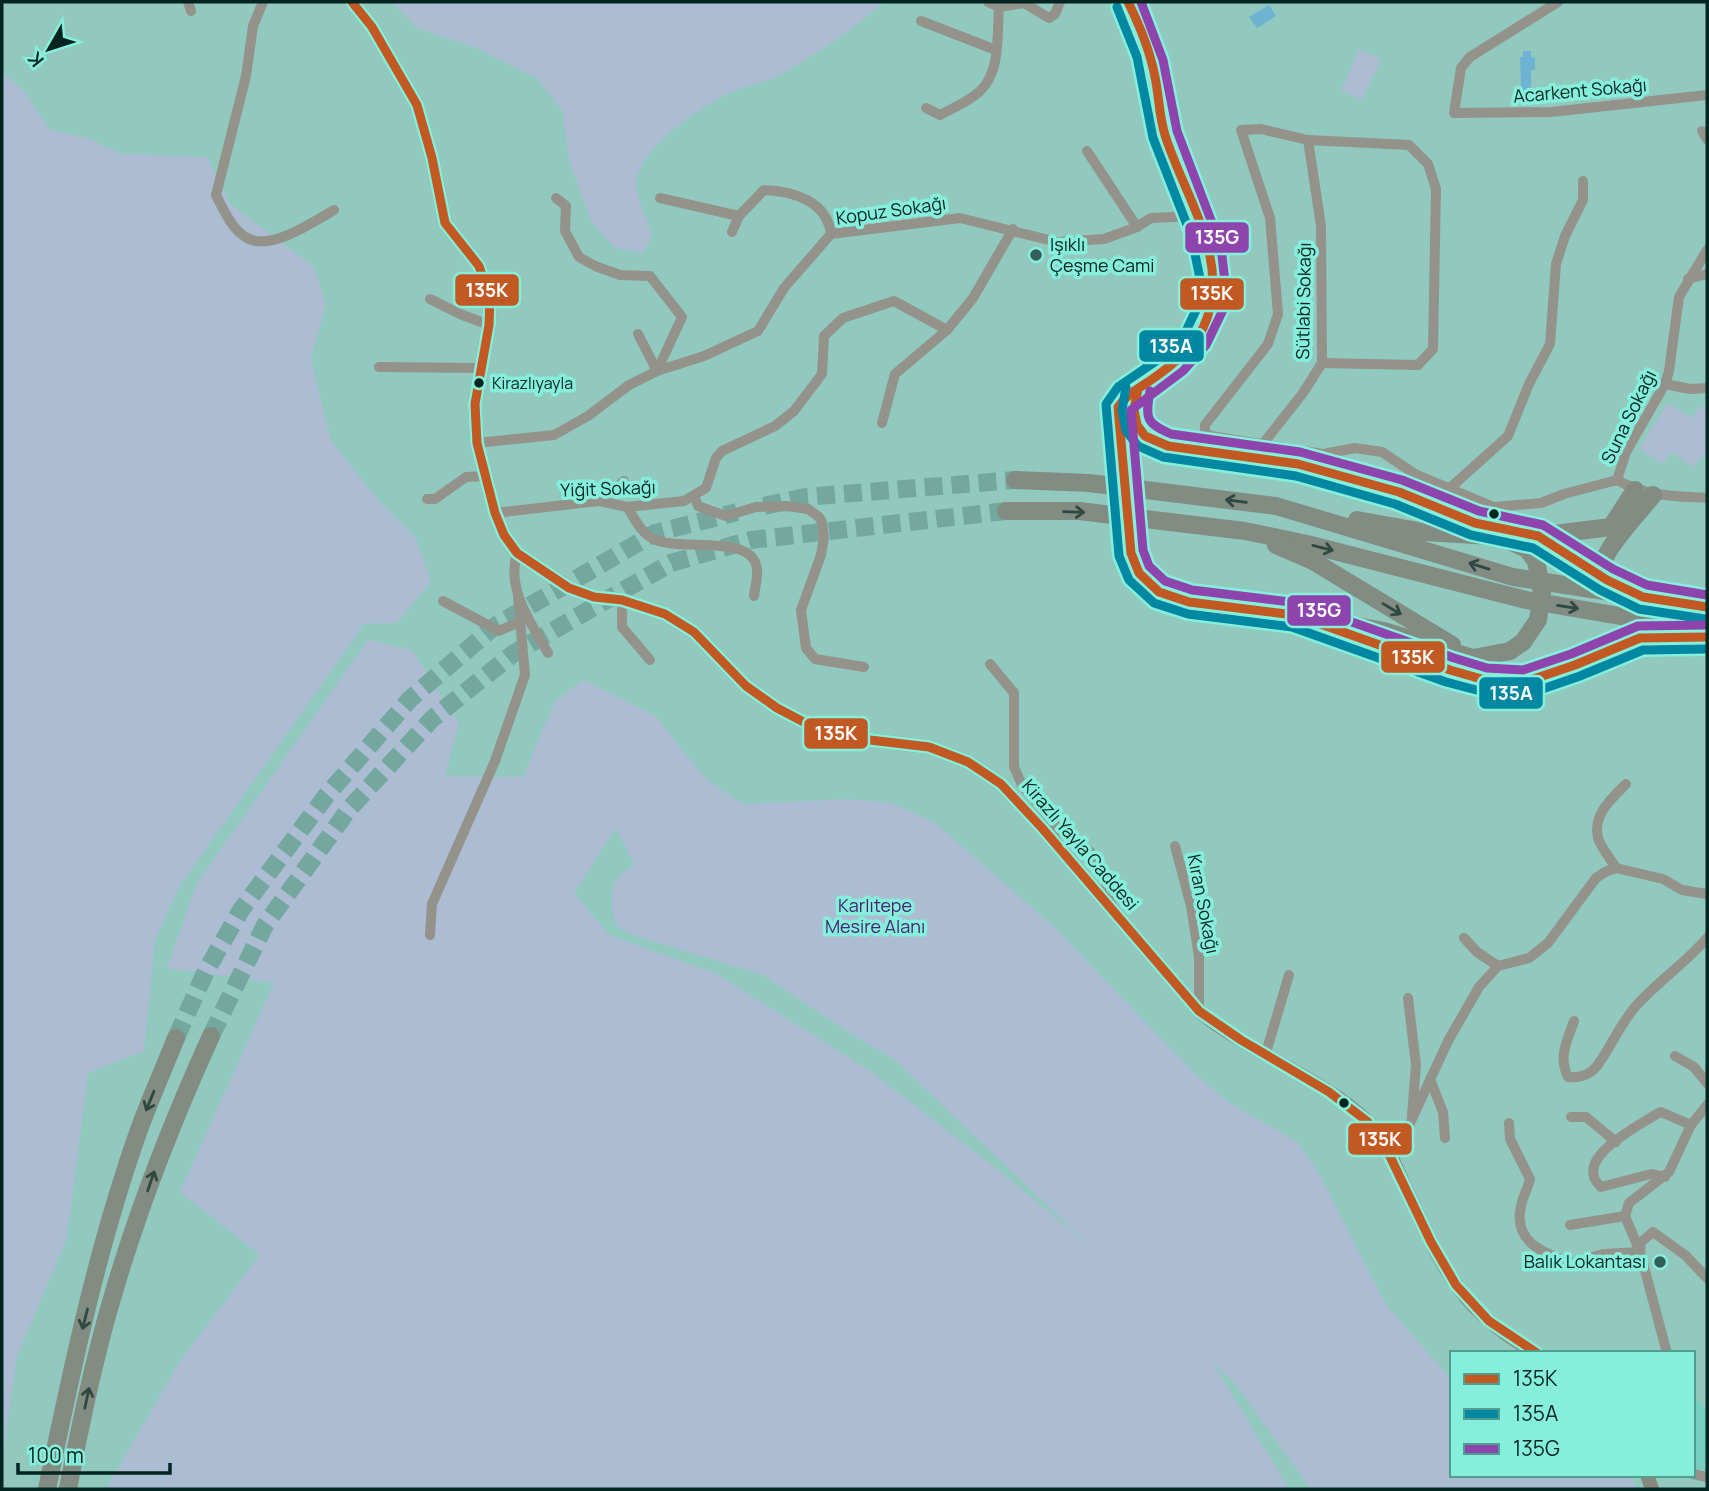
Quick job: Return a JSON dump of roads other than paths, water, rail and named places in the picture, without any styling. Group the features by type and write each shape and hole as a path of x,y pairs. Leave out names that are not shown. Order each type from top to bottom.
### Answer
{"highway":[{"path":"1138,389 1127,393 1118,407 1131,553 1139,573 1159,592 1189,602 1295,615 1384,631 1473,658 1510,651 1522,642 1538,620 1542,593 1536,561 1527,549 1331,472"},
{"path":"1138,389 1134,410 1137,425 1145,436 1168,446 1298,464 1331,472 1399,492 1475,523 1538,536 1611,527 1644,493"},
{"path":"1015,480 1089,483 1276,506 1424,532 1492,536"},
{"path":"1607,580 1604,561 1611,544 1632,523 1644,493"},
{"path":"1276,506 1513,577 1707,607"},
{"path":"1006,511 1079,512 1245,531 1307,544 1525,600 1626,617 1707,636"},
{"path":"1245,531 1313,561 1473,658"},
{"path":"1538,536 1607,580 1643,597"},
{"path":"1295,615 1485,680 1525,682 1640,638 1707,636"},
{"path":"68,1489 111,1300 167,1137 211,1037"},
{"path":"47,1489 76,1353 110,1222 140,1126 176,1038"}],"main road":[{"name":"Kirazlı Yayla Caddesi","path":"352,2 372,27 417,105 432,158 445,223 479,265 490,298 489,325 475,404 477,443 495,513 504,535 517,553 569,588 594,597 622,600 665,614 694,632 746,686 777,708 815,727 853,738 929,747 968,761 1001,783 1199,1011 1230,1035 1337,1097 1369,1124 1393,1160 1435,1252 1468,1301 1508,1338 1533,1351"},
{"path":"1128,2 1140,25 1154,72 1165,134 1198,216 1210,255 1213,278 1210,310 1203,327 1184,353 1138,389"}],"street":[{"path":"264,2 253,26 246,76 216,195 228,218 245,237 263,242 293,234 334,210"},
{"path":"988,2 999,8 1024,2 1049,18 1055,14 1060,2"},
{"name":"Acarkent Sokağı","path":"1558,2 1470,57 1461,68 1454,113 1551,112 1707,95"},
{"path":"926,108 940,115 976,95 986,85 993,72 999,8"},
{"path":"921,20 996,50"},
{"path":"1322,363 1418,365 1433,349 1436,189 1428,164 1409,145 1308,140 1261,129 1241,130 1270,218 1278,314 1268,344 1205,425 1205,433 1323,454 1355,448 1382,452 1415,474 1494,507 1541,503 1617,480 1644,493 1707,498"},
{"name":"Sütlabi Sokağı","path":"1262,445 1303,393 1322,363 1321,226 1318,191 1308,140"},
{"path":"1087,152 1137,227"},
{"path":"1450,488 1507,436 1550,344 1556,264 1565,236 1583,200 1583,181"},
{"path":"732,232 738,216 764,190 802,197 820,208 830,224 831,234"},
{"path":"556,198 566,206 565,231 579,257 621,275 650,276 682,317 657,371"},
{"path":"660,198 738,216"},
{"name":"Kopuz Sokağı","path":"477,443 554,435 588,416 629,385 657,371 704,356 758,331 784,288 831,234 960,218 1057,242 1104,239 1137,227 1151,218 1198,216"},
{"path":"882,422 895,374 947,330 973,298 1013,229"},
{"name":"Suna Sokağı","path":"1617,480 1626,452 1665,384 1679,298 1707,250"},
{"path":"1688,279 1707,274"},
{"path":"430,299 489,325"},
{"path":"864,667 815,659 806,648 801,610 821,555 824,538 819,517 808,509 787,506 756,507 726,516 698,506 694,496 706,488 716,458 722,451 775,426 794,411 822,374 824,336 843,318 894,300 947,330"},
{"path":"638,334 657,371"},
{"path":"379,367 480,368"},
{"path":"1665,384 1690,389 1707,388"},
{"path":"427,499 435,499 466,477 485,476"},
{"path":"599,501 624,481"},
{"name":"Yiğit Sokağı","path":"495,513 599,501 627,507 684,501 694,496"},
{"path":"627,507 651,539 670,544 739,548 752,556 757,568 754,596"},
{"path":"430,935 432,904 495,761 525,675 513,566 517,553"},
{"path":"518,597 548,653"},
{"path":"622,600 622,627 650,660"},
{"path":"443,601 499,631 519,622"},
{"path":"990,664 1014,693 1014,767 1022,785 1062,834"},
{"path":"1616,868 1598,838 1598,822 1603,808 1626,784"},
{"path":"1042,828 1084,843 1108,886 1113,912"},
{"name":"Kıran Sokağı","path":"1175,846 1191,906 1197,945 1199,1011"},
{"path":"1393,1160 1448,1041 1479,987 1499,966 1529,958 1548,943 1596,878 1616,868 1663,879 1682,891 1707,894"},
{"path":"1464,938 1477,952 1499,966"},
{"path":"1574,1021 1563,1052 1562,1064 1568,1077 1578,1078 1595,1068 1636,1006 1707,938"},
{"path":"1265,1056 1289,975"},
{"path":"1408,998 1416,1065 1411,1119"},
{"path":"1675,1056 1694,1067 1707,1083"},
{"path":"1430,1079 1443,1112 1445,1138"},
{"path":"1666,1351 1640,1252 1625,1216 1629,1203 1670,1172 1691,1125 1707,1105"},
{"path":"1665,1177 1651,1174 1601,1187 1594,1181 1592,1171 1594,1161 1616,1142 1661,1112 1691,1125"},
{"path":"1571,1117 1586,1118 1616,1142"},
{"path":"1509,1123 1510,1139 1530,1178 1521,1204 1520,1231 1525,1238 1545,1252 1571,1263 1603,1254 1640,1252"},
{"path":"1570,1225 1625,1216"},
{"path":"1640,1252 1641,1242 1653,1231 1685,1255 1707,1278"}],"water":[{"path":"1269,5 1276,16 1257,28 1249,17"},
{"path":"1523,51 1531,51 1531,57 1535,58 1535,70 1531,70 1531,92 1521,92 1520,57 1523,57"}],"tunnel":[{"path":"764,506 805,497 1015,480"},
{"path":"211,1036 265,925 349,809 432,719 514,653 671,563 751,540 1006,511"},
{"path":"176,1038 206,971 241,910 326,796 410,699 495,626 655,533 737,512"}],"place":[{"name":"Işıklı Çeşme Cami","path":"1036,255"},
{"name":"Kirazlıyayla","path":"479,383"},
{"name":"Balık Lokantası","path":"1660,1262"}],"park label":[{"name":"Karlıtepe Mesire Alanı","path":"875,916"}]}
